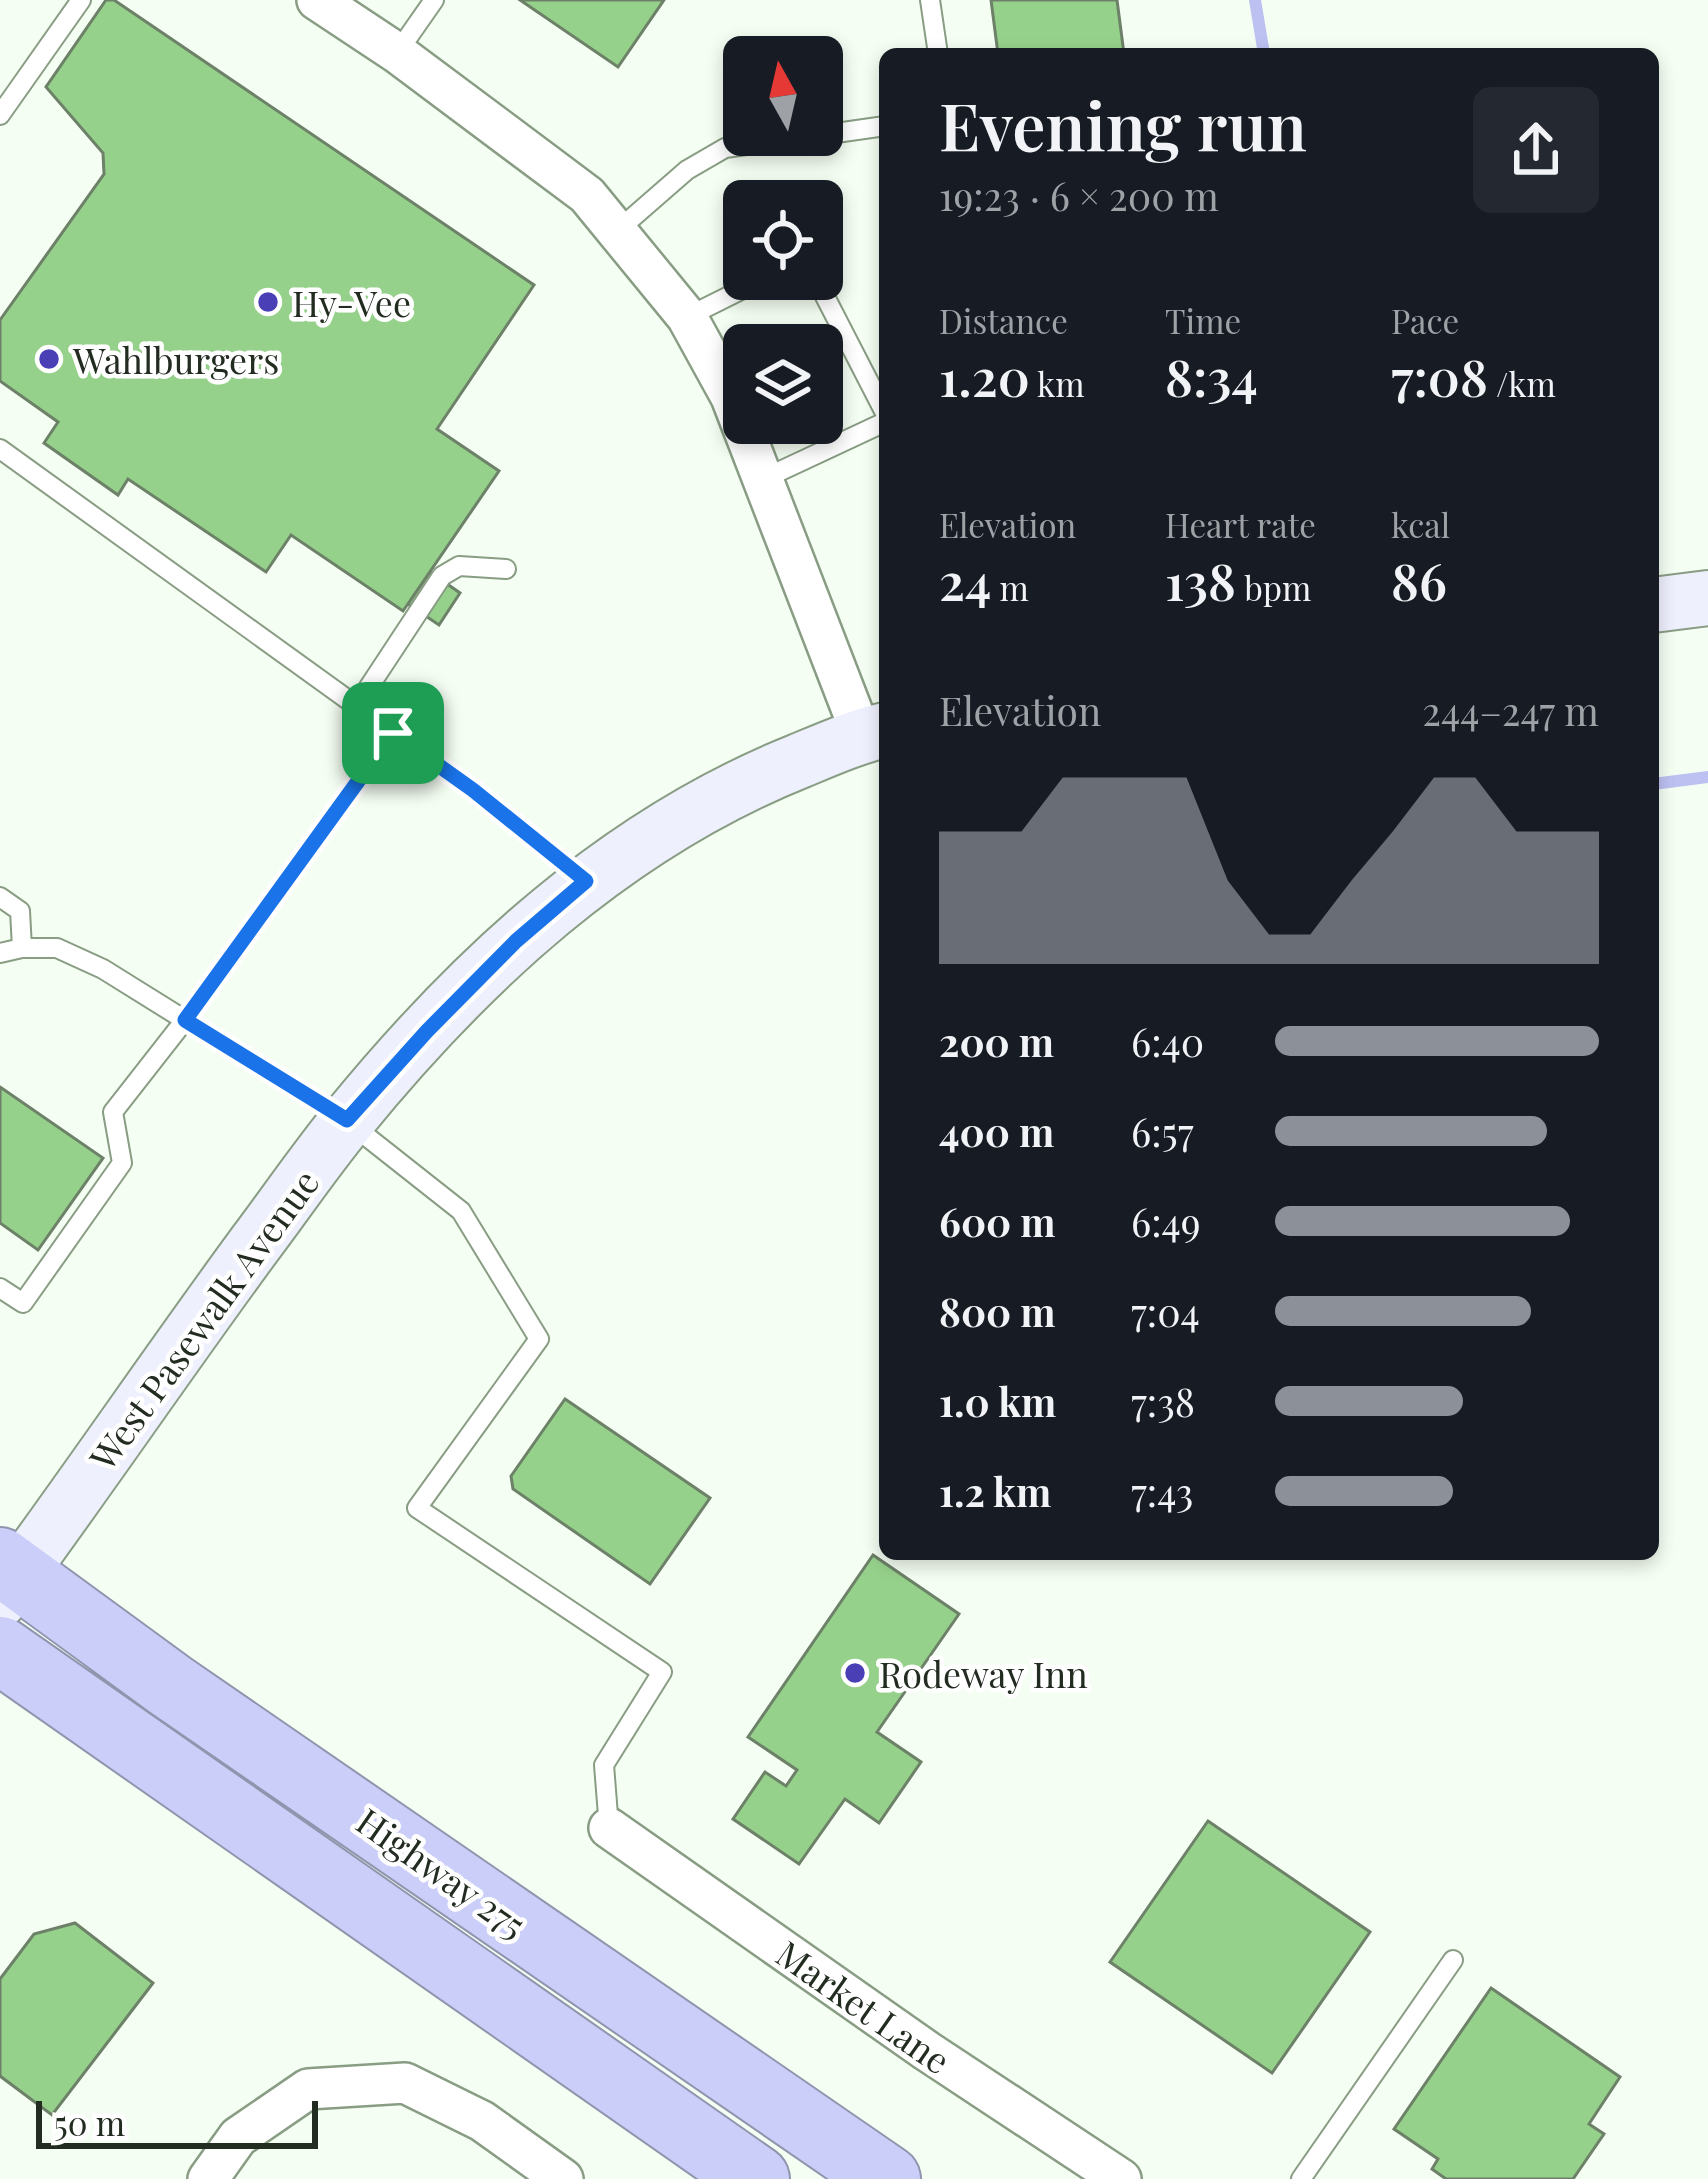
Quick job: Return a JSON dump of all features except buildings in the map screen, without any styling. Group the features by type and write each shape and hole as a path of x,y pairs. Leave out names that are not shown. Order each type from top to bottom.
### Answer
{"highway":[{"name":"Highway 275","path":"6,1578 171,1686 887,2179"},
{"name":"Highway 275","path":"0,1650 756,2179"}],"street":[{"path":"317,0 397,52 587,195 687,317 731,397 761,480 873,733"},
{"path":"1659,604 1708,598"},
{"name":"West Pasewalk Avenue","path":"6,1578 347,1120 501,956 586,881 678,819 756,778 873,733"},
{"name":"Market Lane","path":"609,1828 927,2051 1121,2179"},
{"path":"208,2179 238,2137 308,2089 405,2083 482,2121 563,2179"}],"lane":[{"path":"0,115 81,0"},
{"path":"397,52 434,0"},
{"path":"930,0 937,48"},
{"path":"843,132 879,127"},
{"path":"617,231 687,170 723,149"},
{"path":"687,317 723,299"},
{"path":"826,300 879,406"},
{"path":"761,480 879,421"},
{"path":"0,449 473,790 586,881"},
{"path":"357,705 442,576 459,566 506,569"},
{"path":"0,1288 23,1303 122,1163 113,1112 393,733"},
{"path":"0,897 20,911 22,947"},
{"path":"0,953 22,947 57,948 103,968 347,1120 461,1211 539,1340 417,1508 662,1672 604,1765 609,1828"},
{"path":"1301,2179 1453,1960"}],"waterway":[{"path":"1255,0 1263,48"},
{"path":"1659,783 1708,777"}],"place":[{"name":"Hy-Vee","path":"268,302"},
{"name":"Wahlburgers","path":"49,359"},
{"name":"Rodeway Inn","path":"855,1673"}],"route":[{"path":"393,733 586,881 516,941 347,1120 185,1020 393,733"}]}
